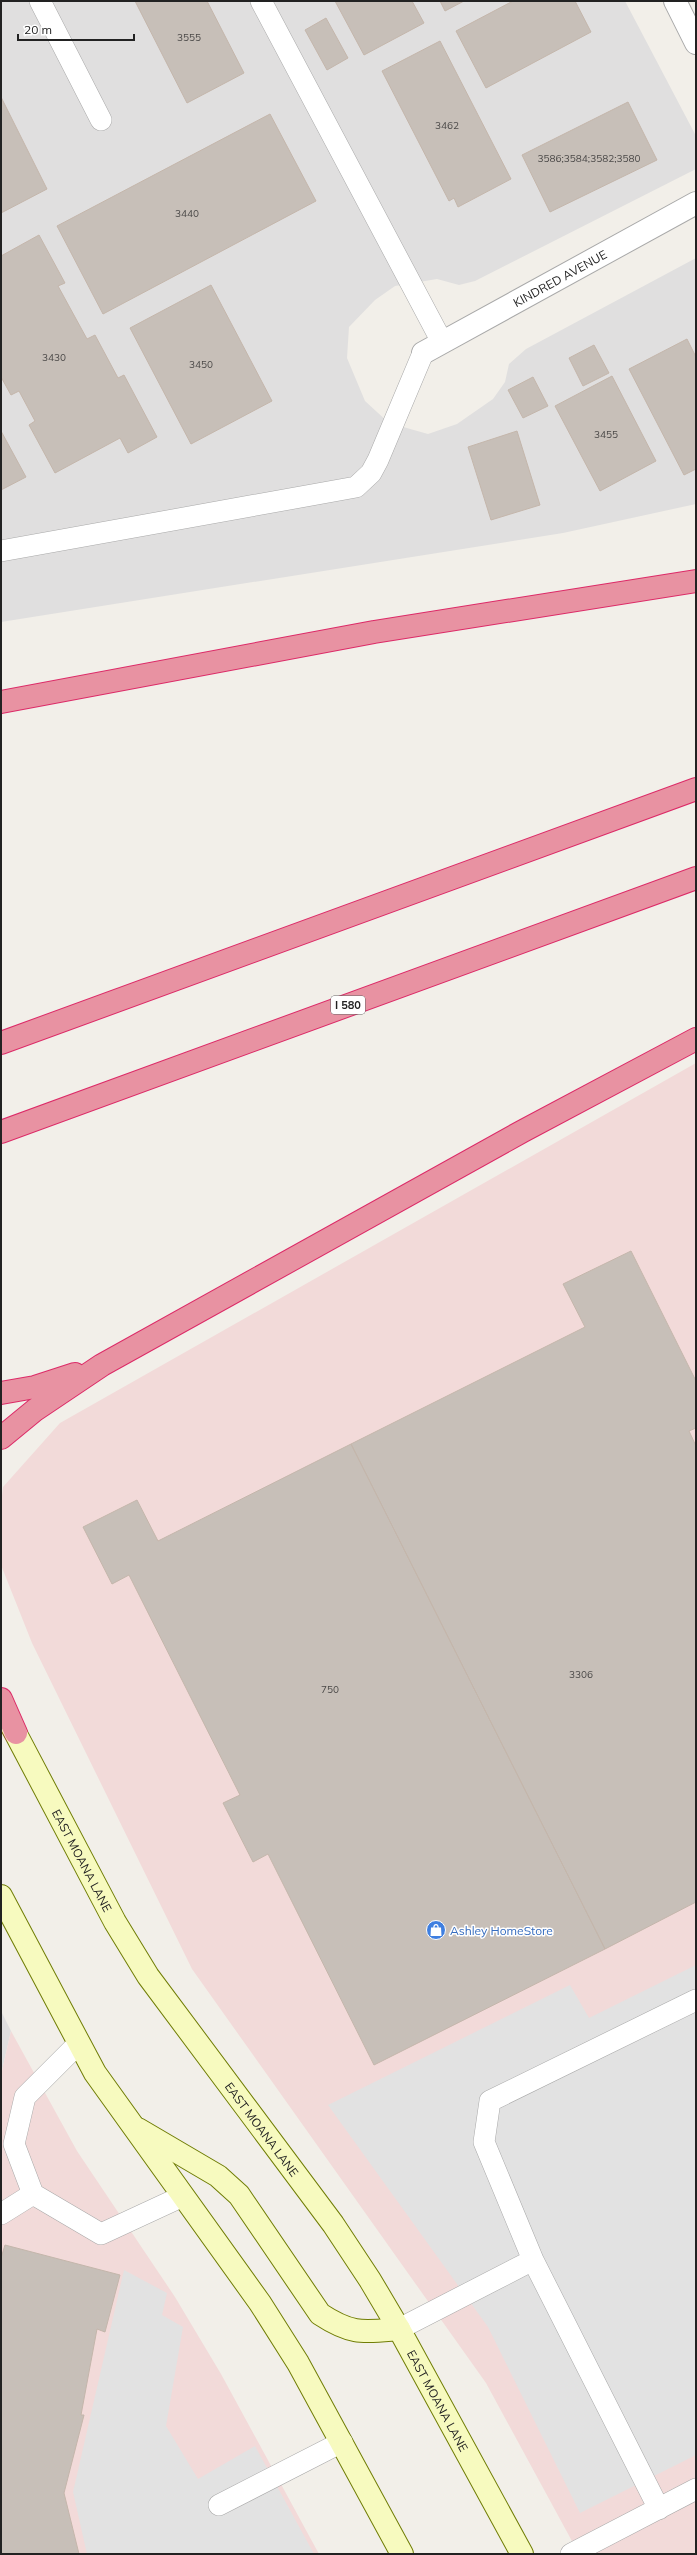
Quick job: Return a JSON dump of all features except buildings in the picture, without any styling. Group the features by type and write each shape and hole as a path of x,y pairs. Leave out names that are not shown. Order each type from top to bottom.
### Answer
{"highway":[{"path":"1,702 374,632 696,581"},
{"path":"1,696 30,696"},
{"path":"1,1043 696,789"},
{"name":"I 580","path":"1,1132 696,878"},
{"path":"1,1438 35,1410 102,1365 523,1131 696,1039"},
{"path":"1,1393 35,1388 102,1365"},
{"path":"1,1699 16,1733"}],"main road":[{"name":"EAST MOANA LANE","path":"1,1706 115,1922 148,1976 333,2224 399,2329 522,2554"},
{"path":"1,1896 6,1919 96,2073 260,2303 298,2363 402,2554"},
{"path":"132,2125 218,2176 239,2195 320,2314 338,2326 358,2332 399,2329"}],"street":[{"path":"675,1 696,43"},
{"name":"KINDRED AVENUE","path":"423,354 442,342 696,203"}],"lane":[{"path":"40,1 101,120"},
{"path":"261,1 442,342"},
{"path":"1,551 356,487 371,473 378,460 423,354"},
{"path":"659,2508 534,2260 484,2142 490,2101 696,2000"},
{"path":"79,2043 25,2097 14,2144 33,2194 101,2234 183,2196"},
{"path":"1,2214 33,2194"},
{"path":"399,2329 534,2260"},
{"path":"219,2505 342,2442"},
{"path":"571,2554 696,2489"}],"shaded area":[{"path":"1,1 625,1 696,136 696,169 475,281 459,285 437,279 395,286 375,300 349,327 347,358 365,401 389,423 428,434 457,424 493,399 505,382 509,364 526,349 696,258 696,504 563,533 1,622"},
{"path":"696,1063 696,2554 579,2554 486,2383 192,1969 32,1643 1,1565 1,1504 3,1487 60,1423"},
{"path":"696,1965 696,2455 580,2513 488,2327 328,2105 570,1985 589,2018"},
{"path":"1,2011 11,2031 1,2075"},
{"path":"11,2031 77,2151 175,2297 221,2374 319,2554 1,2554 1,2075"},
{"path":"124,2270 167,2293 162,2315 183,2327 166,2426 198,2479 255,2446 314,2554 87,2554 73,2492"}],"place":[{"name":"Ashley HomeStore","path":"436,1930"}]}
